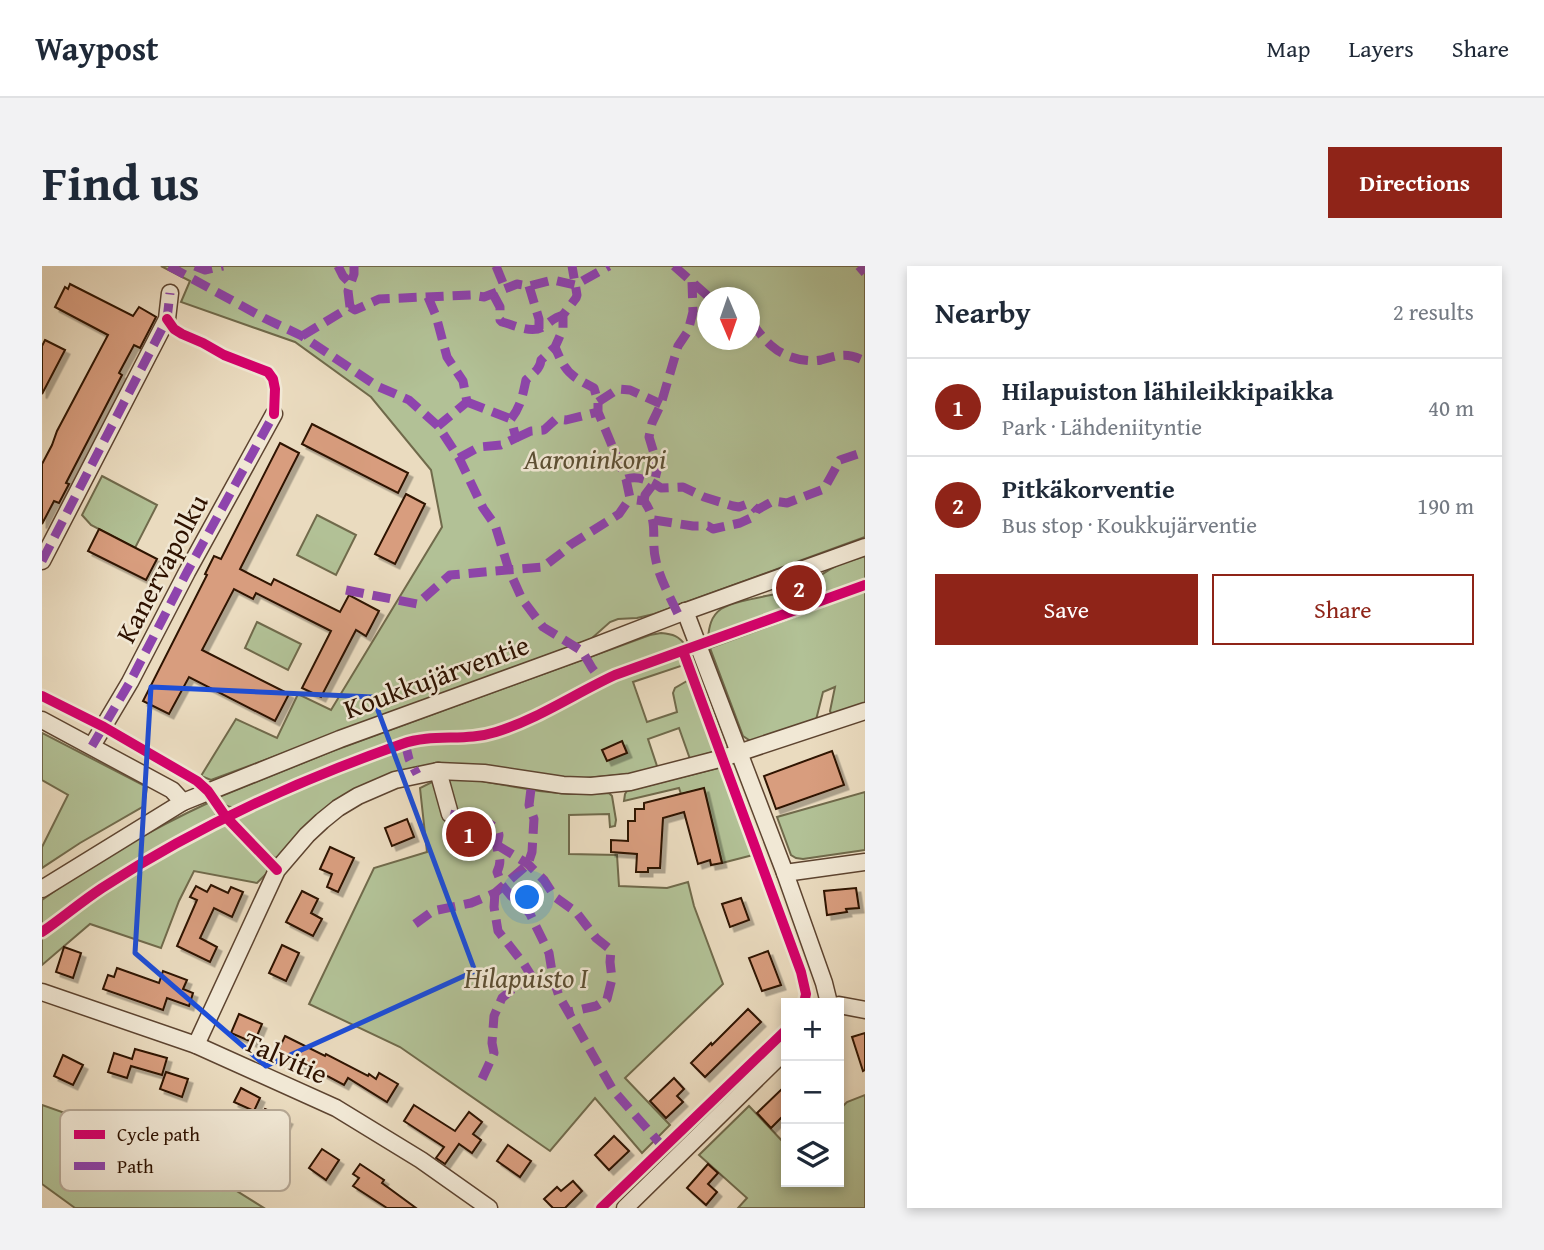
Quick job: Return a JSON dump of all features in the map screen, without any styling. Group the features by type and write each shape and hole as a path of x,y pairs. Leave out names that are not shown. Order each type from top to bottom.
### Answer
{"street":[{"path":"42,561 167,318 170,293"},
{"name":"Kanervapolku","path":"93,746 274,414"},
{"name":"Koukkujärventie","path":"42,889 183,802 340,739 865,547"},
{"path":"685,611 785,873 828,998"},
{"path":"196,1045 277,870 307,835 338,808 375,788 395,780 438,771 484,773 563,785 630,782 740,753 865,711"},
{"path":"42,720 172,790 183,802"},
{"path":"438,771 450,814"},
{"path":"785,873 865,862"},
{"name":"Talvitie","path":"42,992 196,1045 336,1108 421,1160 489,1208"},
{"path":"844,1006 865,1010"},
{"path":"625,1208 781,1055"}],"highlighted area":[{"path":"151,687 373,697 475,971 266,1066 135,953"}],"green space":[{"name":"Aaroninkorpi","path":"161,266 865,266 865,537 654,614 618,619 610,622 591,639 211,780 201,776 236,719 277,738 298,694 331,710 442,527 431,470 371,397 295,342 181,302 190,281"},
{"path":"102,476 157,505 135,548 91,525 82,515"},
{"path":"317,515 356,535 336,575 297,555"},
{"path":"865,556 865,580 708,638 713,618 721,609 796,589 838,565"},
{"path":"865,591 865,704 832,715 830,711 835,687 823,692 816,720 756,741 743,736 710,648"},
{"path":"257,622 301,644 288,670 245,648"},
{"path":"661,633 675,636 686,646 602,676 500,726 479,731 426,733 407,737 236,807 226,805 219,797 330,752"},
{"path":"681,657 684,665 633,682 647,722 677,712 673,693 675,688 687,681 691,682 716,751 690,759 679,728 648,739 658,769 629,774 585,778 387,777 275,858 236,822 237,817 297,789 409,746 429,742 497,738 537,722 619,678"},
{"path":"42,733 147,787 144,806 42,868 42,847 68,795 42,780"},
{"path":"722,768 753,855 722,863 704,789 681,794 679,788 624,801 627,791"},
{"name":"Hilapuisto I","path":"438,779 469,779 569,794 609,793 612,796 615,826 610,827 609,814 569,815 569,854 617,855 619,886 667,888 688,882 694,906 723,984 625,1078 670,1125 642,1153 595,1098 550,1151 400,1047 309,1004 374,868 427,852 420,788"},
{"path":"865,792 865,850 803,859 791,855 777,817"},
{"path":"210,802 218,811 213,819 139,860 42,927 42,900 124,847"},
{"path":"226,823 230,824 270,870 257,883 194,871 161,948 90,924 42,965 42,938 63,921 131,876"},
{"path":"865,1095 865,1208 738,1208 747,1198 699,1155 749,1106 781,1140 781,1187 844,1187 844,1105"},
{"path":"42,1105 60,1111 60,1191 237,1191 264,1208 75,1208 42,1184"}],"building":[{"path":"70,284 133,316 139,307 156,317 140,348 134,345 119,373 122,375 66,483 69,484 59,503 54,501 42,524 42,464 108,335 55,307 65,287 68,289"},
{"path":"45,340 65,350 42,394 42,346"},
{"path":"312,424 408,473 398,493 302,444"},
{"path":"280,443 299,453 240,569 271,585 274,579 340,612 349,595 379,611 366,636 356,630 321,697 302,688 331,631 256,593 253,599 234,589 202,650 289,694 275,721 189,677 169,714 143,701 214,556 221,559"},
{"path":"406,494 425,504 395,564 375,554"},
{"path":"99,529 157,559 146,580 88,551"},
{"path":"622,741 627,753 607,761 602,750"},
{"path":"832,751 844,785 776,809 764,776"},
{"path":"704,788 722,863 711,865 710,860 698,864 684,812 663,818 660,868 636,872 637,854 611,852 611,840 628,841 628,821 635,821 635,809 644,809 644,803"},
{"path":"407,819 414,837 392,846 385,828"},
{"path":"330,847 354,858 338,892 327,887 332,874 320,869"},
{"path":"211,885 228,893 231,887 243,892 232,917 214,908 200,938 217,947 210,962 177,946 197,900 190,897 196,886 207,892"},
{"path":"856,888 859,908 827,915 824,891"},
{"path":"302,891 318,899 311,913 322,919 313,936 286,922"},
{"path":"741,898 749,920 730,927 722,904"},
{"path":"282,945 299,953 286,981 269,973"},
{"path":"64,947 81,953 73,978 56,972"},
{"path":"768,951 781,985 762,991 749,958"},
{"path":"117,968 159,983 163,971 187,980 183,989 193,993 189,1006 167,998 163,1010 103,989 108,975 114,977"},
{"path":"748,1009 761,1022 705,1077 691,1063"},
{"path":"239,1014 262,1024 254,1043 231,1033"},
{"path":"865,1033 865,1070 863,1071 852,1037"},
{"path":"285,1036 368,1076 369,1074 376,1079 379,1073 398,1084 387,1102 348,1078 344,1085 305,1064 304,1066 277,1053"},
{"path":"135,1049 167,1058 162,1075 131,1066 127,1078 108,1072 114,1053 132,1059"},
{"path":"63,1055 83,1065 73,1085 54,1076"},
{"path":"166,1072 188,1079 182,1097 160,1089"},
{"path":"674,1078 684,1089 677,1096 683,1102 666,1118 650,1101"},
{"path":"241,1088 260,1098 254,1110 234,1102"},
{"path":"781,1090 781,1118 771,1128 757,1113"},
{"path":"414,1105 455,1131 469,1112 482,1122 473,1134 481,1140 472,1153 459,1144 445,1164 436,1158 444,1147 404,1121"},
{"path":"614,1136 629,1151 609,1170 595,1155"},
{"path":"508,1145 531,1161 520,1177 497,1161"},
{"path":"322,1149 339,1160 326,1180 309,1168"},
{"path":"360,1164 384,1180 382,1183 416,1208 387,1208 353,1186 359,1178 353,1174"},
{"path":"708,1164 718,1173 708,1184 717,1192 706,1205 687,1188"},
{"path":"573,1181 582,1191 565,1208 553,1208 544,1199 557,1187 561,1191"}],"marked path":[{"path":"169,266 302,336 377,386 409,400 438,426 459,458 483,508 495,525 509,570 522,599 543,627 582,651 602,681"},
{"path":"195,266 205,270 223,266"},
{"path":"338,266 350,283"},
{"path":"350,307 348,291 354,266"},
{"path":"496,266 505,288"},
{"path":"511,419 523,395 526,380 555,347 563,329 563,315 576,298 572,266"},
{"path":"302,336 350,307 355,310 379,299 471,295 484,297 517,284 529,286 553,280 575,285 609,266"},
{"path":"674,266 698,287"},
{"path":"859,266 865,273"},
{"path":"644,501 657,471 649,437 652,423 661,404 678,346 688,331 693,312 692,282"},
{"path":"529,286 539,319 539,329"},
{"path":"42,561 167,319 170,293"},
{"path":"493,294 500,307 500,320 517,327 538,329 563,315"},
{"path":"428,297 447,357 463,381 467,402 438,426"},
{"path":"760,333 778,351 803,360 815,361 848,355 865,361"},
{"path":"346,590 417,604 450,575 543,567 570,545 619,514 630,498 626,479 598,412 594,388 569,372 555,347"},
{"path":"598,402 618,389 630,390 661,404"},
{"path":"467,402 511,419"},
{"path":"516,438 531,431 544,430 556,419 566,420 598,412"},
{"path":"92,746 130,682 274,414"},
{"path":"459,458 479,447 501,445 516,438 511,419"},
{"path":"654,520 708,526 713,529 740,523 755,516 757,510 773,501 787,503 824,489 840,460 865,451"},
{"path":"626,479 644,479 661,488 683,487 704,497 739,507 747,504 757,510"},
{"path":"637,500 644,501 652,517 654,553 658,568 678,614"},
{"path":"405,743 417,774"},
{"path":"415,924 433,911 471,903 495,893 528,864 532,852 534,819 529,805 532,781"},
{"path":"450,814 486,822 497,830 500,861 497,872 502,885 530,914 549,953 559,996 613,1090 664,1148"},
{"path":"497,845 528,864 544,880 555,897 576,912 596,938 611,950 612,979 607,999 596,1006 570,1012"},
{"path":"495,893 498,931 534,980"},
{"path":"482,1079 494,1053 494,1016 502,998 515,987 534,980 553,978"}],"cycle path":[{"path":"167,319 174,329 182,334 224,355 268,372 275,389 274,414"},
{"path":"42,932 102,888 138,866 210,825 285,790 402,744 437,738 473,737 512,727 615,675 865,585"},
{"path":"683,651 801,972 805,998"},
{"path":"42,696 104,727 197,781 208,791 226,817 277,870"},
{"path":"601,1208 781,1035"}],"place":[{"name":"Pitkäkorventie","path":"799,588"},
{"name":"Hilapuiston lähileikkipaikka","path":"469,834"}]}
